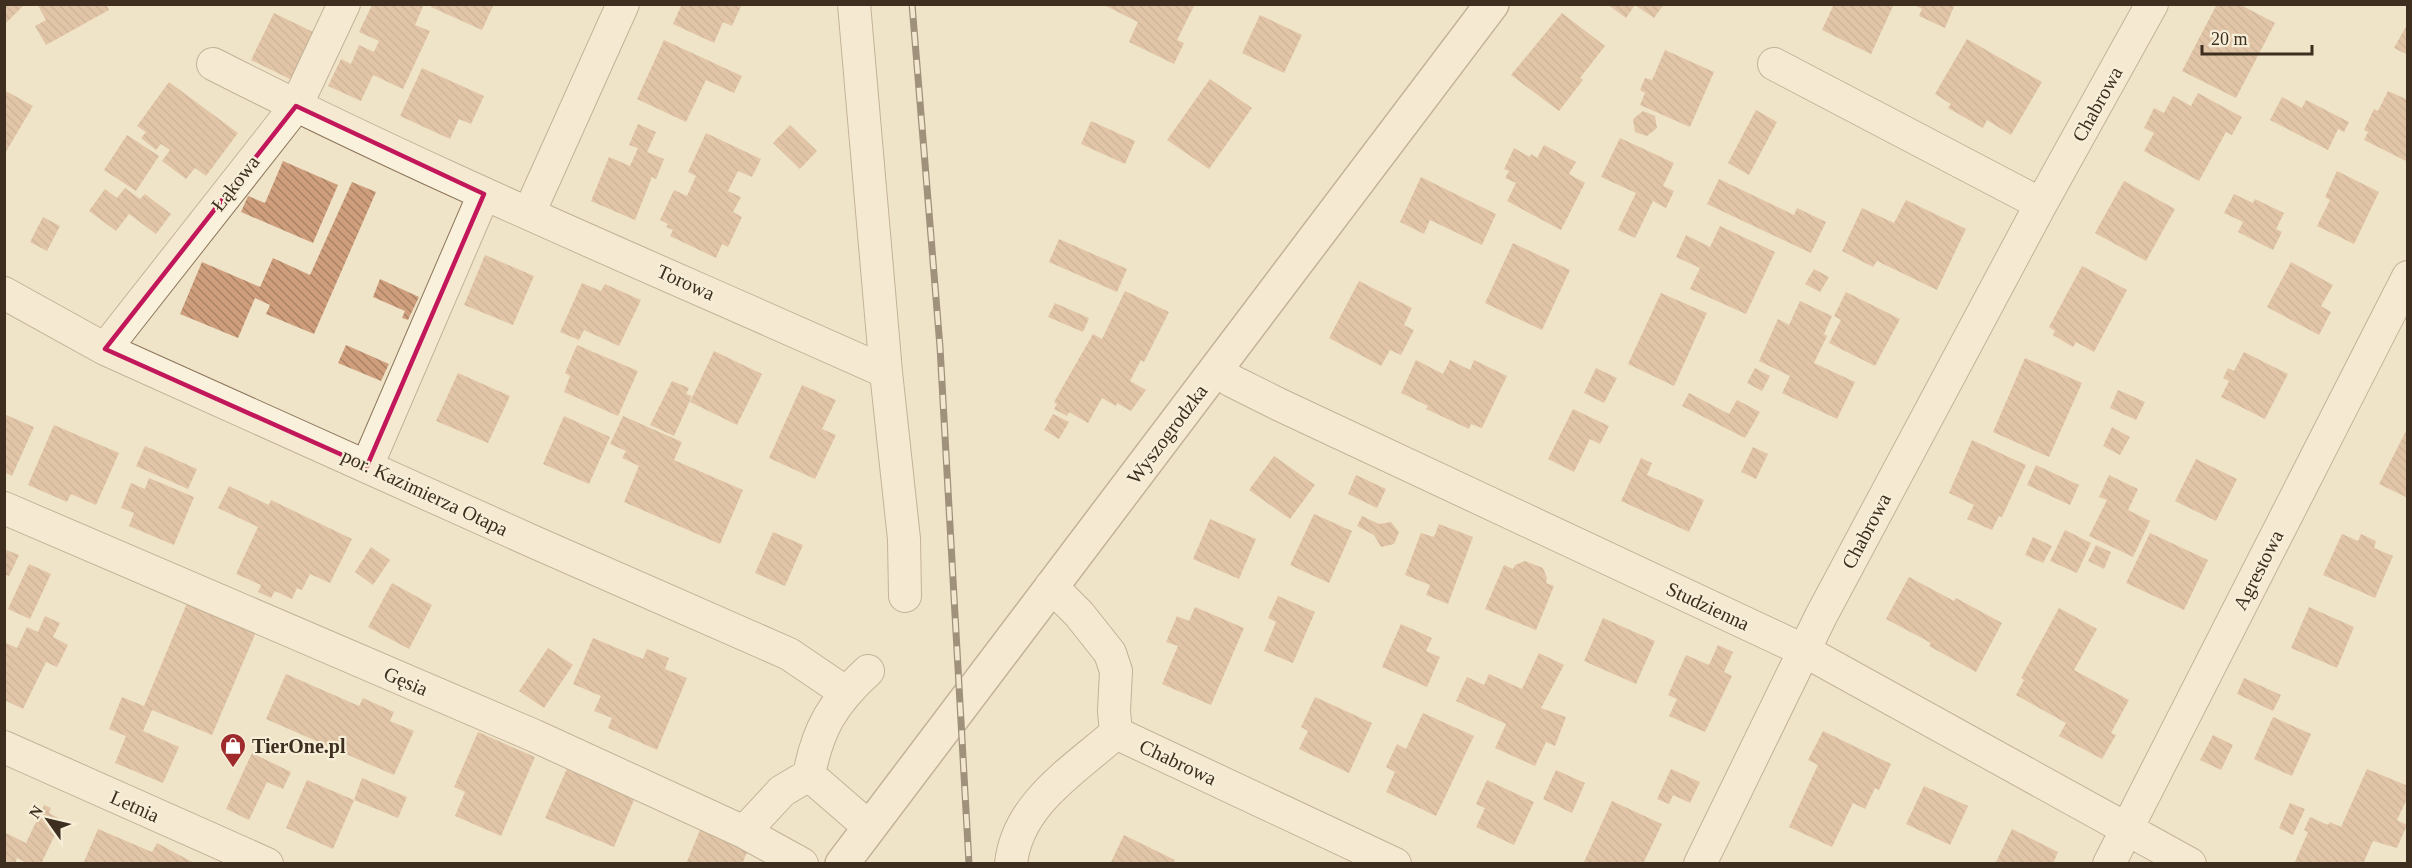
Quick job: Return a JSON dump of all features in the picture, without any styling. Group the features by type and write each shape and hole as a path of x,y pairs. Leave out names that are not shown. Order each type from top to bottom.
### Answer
{"street":[{"name":"Łąkowa","path":"105,349 296,106 344,4"},
{"path":"529,213 623,4"},
{"path":"854,4 886,372 904,538 905,596"},
{"name":"Wyszogrodzka","path":"842,864 1492,4"},
{"name":"Chabrowa","path":"1700,864 1803,650 2041,204 2152,4"},
{"name":"Torowa","path":"213,64 296,106 484,194 886,372"},
{"path":"1774,64 2041,204"},
{"path":"367,466 484,194"},
{"name":"Agrestowa","path":"2109,864 2408,277"},
{"name":"por. Kazimierza Otapa","path":"4,293 105,349 789,654 844,692"},
{"name":"Studzienna","path":"1215,370 1278,404 1803,650 2190,864"},
{"name":"Gęsia","path":"4,508 535,736 744,832 802,864"},
{"name":"Chabrowa","path":"1051,586 1079,614 1110,653 1116,671 1114,711 1116,734 1395,864"},
{"path":"809,776 814,748 827,720 844,692 868,671"},
{"path":"1011,864 1019,830 1028,813 1053,788 1116,734"},
{"name":"Letnia","path":"4,747 267,864"},
{"path":"744,832 782,791 809,776"},
{"path":"809,776 869,826"}],"highlighted area":[{"path":"296,106 484,194 367,466 105,349"}],"building":[{"path":"4,4 25,4 4,25"},
{"path":"37,4 106,4 109,10 46,45 35,26 46,20"},
{"path":"424,4 415,25 430,31 403,89 373,75 361,101 328,86 341,59 351,64 359,45 374,52 379,41 359,32 372,5"},
{"path":"433,4 494,4 482,30 431,7"},
{"path":"682,4 742,4 732,26 723,22 714,43 673,24"},
{"path":"1102,4 1194,6 1177,40 1184,43 1174,64 1129,42 1138,22"},
{"path":"1607,4 1664,4 1654,18 1635,5 1626,18"},
{"path":"1834,4 1894,4 1871,54 1822,30"},
{"path":"1912,4 1955,4 1945,28 1919,16 1922,9"},
{"path":"2217,4 2239,4 2275,23 2236,98 2182,71"},
{"path":"274,13 315,33 292,80 251,60"},
{"path":"1562,13 1605,46 1580,78 1583,80 1559,111 1511,75"},
{"path":"1260,15 1302,35 1284,73 1242,53"},
{"path":"2408,23 2408,55 2394,48"},
{"path":"1967,39 2042,82 2011,135 1987,120 1983,128 1948,108 1951,104 1935,94"},
{"path":"664,40 742,76 734,93 706,80 686,122 637,99"},
{"path":"1665,50 1714,72 1690,127 1640,105 1645,93 1640,90 1645,78 1652,80"},
{"path":"422,68 484,96 471,124 459,119 450,139 400,116"},
{"path":"1210,79 1252,108 1209,169 1167,140"},
{"path":"169,82 238,133 206,176 195,168 186,179 162,161 170,150 161,144 156,150 141,138 146,132 137,126"},
{"path":"4,90 33,106 4,155"},
{"path":"2388,91 2408,100 2408,162 2364,140 2368,132 2364,130 2374,109 2378,111"},
{"path":"2198,93 2242,117 2232,135 2226,132 2199,181 2144,151 2154,133 2144,128 2154,108 2164,113 2173,96 2191,106"},
{"path":"2282,97 2302,108 2306,100 2349,122 2344,132 2338,129 2328,150 2270,120"},
{"path":"1756,110 1777,122 1749,175 1728,163"},
{"path":"1643,111 1655,116 1657,128 1647,136 1635,132 1633,119"},
{"path":"1091,121 1135,141 1125,164 1081,144"},
{"path":"638,124 656,132 647,152 664,159 656,179 652,177 635,220 591,201 609,157 630,166 638,148 629,145"},
{"path":"790,125 817,151 800,169 773,143"},
{"path":"706,133 761,159 752,177 738,171 728,191 741,197 733,212 742,217 728,247 722,244 716,258 670,236 673,230 666,227 668,224 660,220 674,190 687,196 696,176 688,172"},
{"path":"127,135 159,156 136,191 104,170"},
{"path":"1620,138 1674,163 1663,186 1674,191 1666,208 1653,201 1635,238 1618,230 1636,193 1601,177"},
{"path":"1544,145 1576,162 1569,174 1585,183 1561,230 1507,201 1516,183 1505,178 1509,171 1504,169 1514,148 1530,157 1531,154 1537,158"},
{"path":"283,161 338,185 313,243 241,212 248,196 265,203"},
{"path":"2337,171 2379,192 2354,244 2317,226 2330,200 2325,197"},
{"path":"1421,177 1496,214 1482,245 1430,220 1424,234 1400,222"},
{"path":"1719,179 1794,215 1797,208 1826,222 1811,253 1707,204"},
{"path":"2124,181 2175,209 2146,261 2095,233"},
{"path":"352,182 376,192 314,334 266,314 270,305 255,298 238,338 180,314 202,262 260,287 273,258 310,275"},
{"path":"125,188 140,199 145,194 171,214 156,234 129,214 116,231 89,211 105,189 117,198"},
{"path":"2234,194 2253,203 2255,199 2284,213 2276,229 2282,232 2273,250 2238,232 2243,222 2224,213"},
{"path":"1906,200 1966,229 1937,290 1877,261 1873,267 1842,251 1862,208 1894,223"},
{"path":"43,217 60,226 47,251 30,242"},
{"path":"1720,226 1775,252 1746,314 1690,289 1700,268 1676,257 1686,235 1710,247"},
{"path":"1059,239 1127,269 1117,292 1049,262"},
{"path":"1513,243 1570,270 1542,330 1485,303"},
{"path":"485,255 534,276 513,325 464,305"},
{"path":"2291,262 2333,285 2321,306 2331,312 2319,335 2267,307"},
{"path":"2082,266 2127,290 2094,352 2076,342 2073,347 2053,335 2055,331 2049,327"},
{"path":"1814,269 1829,277 1820,292 1805,284"},
{"path":"380,279 419,297 408,320 402,318 405,311 373,297"},
{"path":"1359,281 1412,308 1404,325 1414,330 1401,355 1390,350 1381,366 1329,338"},
{"path":"582,283 601,291 605,284 641,300 619,346 584,330 579,340 560,332"},
{"path":"1125,291 1169,312 1144,362 1141,360 1130,381 1146,390 1131,411 1102,398 1088,423 1069,412 1067,416 1054,409 1057,404 1054,402 1093,334 1102,339"},
{"path":"1846,292 1900,319 1875,366 1829,343 1841,320 1834,316"},
{"path":"1661,293 1707,313 1674,386 1628,364"},
{"path":"1800,301 1832,316 1824,334 1827,336 1814,363 1855,382 1837,419 1782,393 1790,376 1759,361 1778,319 1789,325"},
{"path":"1055,303 1089,318 1083,332 1048,317"},
{"path":"346,345 389,364 381,381 338,363"},
{"path":"577,345 638,371 618,416 564,392 570,376 565,373"},
{"path":"714,351 762,374 737,425 690,402"},
{"path":"2244,352 2288,374 2265,419 2221,397 2229,381 2223,378 2228,368 2234,371"},
{"path":"2025,358 2082,383 2049,457 1993,432"},
{"path":"1416,360 1443,374 1450,360 1470,370 1474,360 1507,376 1482,428 1471,424 1469,429 1426,409 1428,406 1401,393"},
{"path":"1596,368 1617,378 1604,403 1584,393"},
{"path":"1755,368 1770,376 1762,391 1747,383"},
{"path":"458,373 510,396 488,443 436,421"},
{"path":"672,381 689,388 686,394 692,396 674,436 650,425"},
{"path":"802,385 836,400 822,429 836,435 815,479 769,458"},
{"path":"2118,390 2145,402 2136,420 2110,408"},
{"path":"1689,393 1729,414 1737,400 1760,412 1745,438 1682,406"},
{"path":"1573,409 1609,426 1600,444 1590,439 1574,472 1548,459"},
{"path":"4,414 34,427 12,476 4,472"},
{"path":"1053,414 1069,422 1059,439 1044,430"},
{"path":"564,416 610,437 589,484 543,464"},
{"path":"623,416 682,442 674,460 743,490 720,544 624,502 639,466 622,458 626,451 610,444"},
{"path":"54,425 119,453 96,505 71,494 67,502 28,485"},
{"path":"2112,427 2130,437 2120,455 2103,446"},
{"path":"2408,427 2408,498 2379,484"},
{"path":"1972,440 2026,465 2002,517 1999,516 1992,530 1967,519 1974,505 1949,493"},
{"path":"145,446 197,469 188,489 136,466"},
{"path":"1753,447 1768,454 1756,479 1741,472"},
{"path":"1274,456 1315,485 1290,519 1249,490"},
{"path":"1641,458 1652,463 1647,475 1704,500 1689,532 1621,501"},
{"path":"2196,459 2237,479 2216,521 2175,501"},
{"path":"2036,465 2079,485 2070,505 2027,485"},
{"path":"1356,475 1386,489 1377,508 1348,494"},
{"path":"2109,475 2138,489 2128,510 2150,521 2133,557 2089,536 2107,500 2099,497"},
{"path":"149,478 194,497 174,545 129,526 134,513 121,508 131,483 145,489"},
{"path":"229,486 269,505 271,500 352,539 330,583 310,574 302,590 297,588 292,599 275,591 271,598 258,592 261,585 236,574 258,527 218,508"},
{"path":"1314,514 1352,531 1329,583 1290,565"},
{"path":"1362,516 1379,524 1391,522 1399,532 1394,544 1381,547 1374,535 1357,526"},
{"path":"1210,519 1256,539 1239,579 1193,559"},
{"path":"1439,524 1473,537 1448,604 1426,595 1430,585 1405,575 1421,533 1434,537"},
{"path":"2065,530 2091,543 2077,573 2050,561"},
{"path":"773,532 803,545 785,586 755,573"},
{"path":"2150,533 2208,560 2184,610 2126,583"},
{"path":"2342,534 2358,541 2361,534 2376,541 2374,548 2393,556 2375,598 2323,575"},
{"path":"2033,537 2052,546 2043,563 2025,555"},
{"path":"2096,545 2111,552 2104,569 2088,561"},
{"path":"371,547 390,560 373,585 355,572"},
{"path":"4,549 19,555 9,576 4,574"},
{"path":"1525,561 1543,568 1547,578 1546,583 1554,586 1536,630 1485,609 1504,565 1513,569 1515,565"},
{"path":"29,564 51,574 30,619 8,609"},
{"path":"1909,577 1954,601 1956,598 2002,623 1976,672 1929,646 1931,643 1886,619"},
{"path":"392,583 432,605 409,649 368,627"},
{"path":"1278,596 1315,612 1293,663 1264,651 1276,622 1268,618"},
{"path":"188,601 257,630 212,735 152,710 143,731 179,747 163,783 115,763 126,736 109,729 122,697 144,706"},
{"path":"1195,607 1244,628 1211,705 1162,684 1178,646 1166,642 1177,616 1189,621"},
{"path":"2309,607 2354,627 2337,668 2291,648"},
{"path":"2059,608 2097,629 2074,670 2129,700 2111,733 2116,735 2102,759 2059,736 2066,723 2016,695 2024,680 2021,678"},
{"path":"45,616 60,623 53,637 68,645 57,667 46,662 23,709 4,700 4,642 17,648 27,627 38,632"},
{"path":"1603,618 1655,641 1636,684 1584,661"},
{"path":"1401,624 1432,638 1426,651 1440,657 1427,687 1382,667"},
{"path":"593,638 643,659 647,649 669,658 665,669 687,678 657,750 608,728 612,718 594,711 601,696 573,684"},
{"path":"1718,645 1733,652 1724,672 1732,676 1705,732 1669,716 1677,699 1668,695 1686,655 1709,665"},
{"path":"548,648 573,665 544,708 519,691"},
{"path":"1539,653 1564,665 1541,708 1566,717 1555,746 1546,742 1535,766 1495,748 1506,724 1456,701 1467,677 1484,685 1489,674 1522,689"},
{"path":"286,674 359,706 363,698 394,712 390,721 414,731 394,775 266,719"},
{"path":"2244,678 2281,695 2273,711 2237,694"},
{"path":"1315,697 1372,723 1349,773 1299,749 1308,731 1301,727"},
{"path":"1423,713 1474,736 1436,816 1386,792 1395,772 1386,767 1397,744 1406,749"},
{"path":"2273,717 2311,734 2292,776 2254,759"},
{"path":"1823,731 1891,764 1879,790 1875,788 1865,809 1853,803 1832,847 1789,827 1818,765 1808,760"},
{"path":"478,732 535,757 501,836 455,816 465,792 454,787"},
{"path":"2213,735 2233,745 2221,770 2200,760"},
{"path":"252,753 291,772 283,789 267,782 249,820 226,809"},
{"path":"569,764 637,793 614,847 545,818"},
{"path":"1671,769 1700,782 1690,803 1673,795 1669,804 1657,799"},
{"path":"2367,769 2408,786 2408,797 2397,820 2407,825 2397,848 2373,841 2363,864 2294,864 2308,832 2304,830 2310,817 2328,825 2330,822 2341,827"},
{"path":"1556,770 1585,783 1572,813 1543,799"},
{"path":"362,778 407,797 398,818 354,800"},
{"path":"307,780 354,800 333,849 286,828"},
{"path":"1487,780 1534,802 1514,845 1476,827 1485,808 1476,804"},
{"path":"1924,786 1968,806 1950,845 1906,824"},
{"path":"1612,801 1662,824 1643,864 1583,864"},
{"path":"2290,803 2305,809 2293,835 2279,828"},
{"path":"44,805 51,808 49,813 62,820 41,864 29,864 17,858 15,864 4,860 4,832 26,843"},
{"path":"702,825 750,846 742,864 686,864"},
{"path":"98,829 152,852 157,843 196,864 83,864"},
{"path":"2012,829 2058,852 2053,864 1995,864"},
{"path":"1124,835 1175,860 1173,864 1110,864"}],"railway":[{"path":"912,4 940,347 969,864"}],"place":[{"name":"TierOne.pl","path":"233,769"}]}
